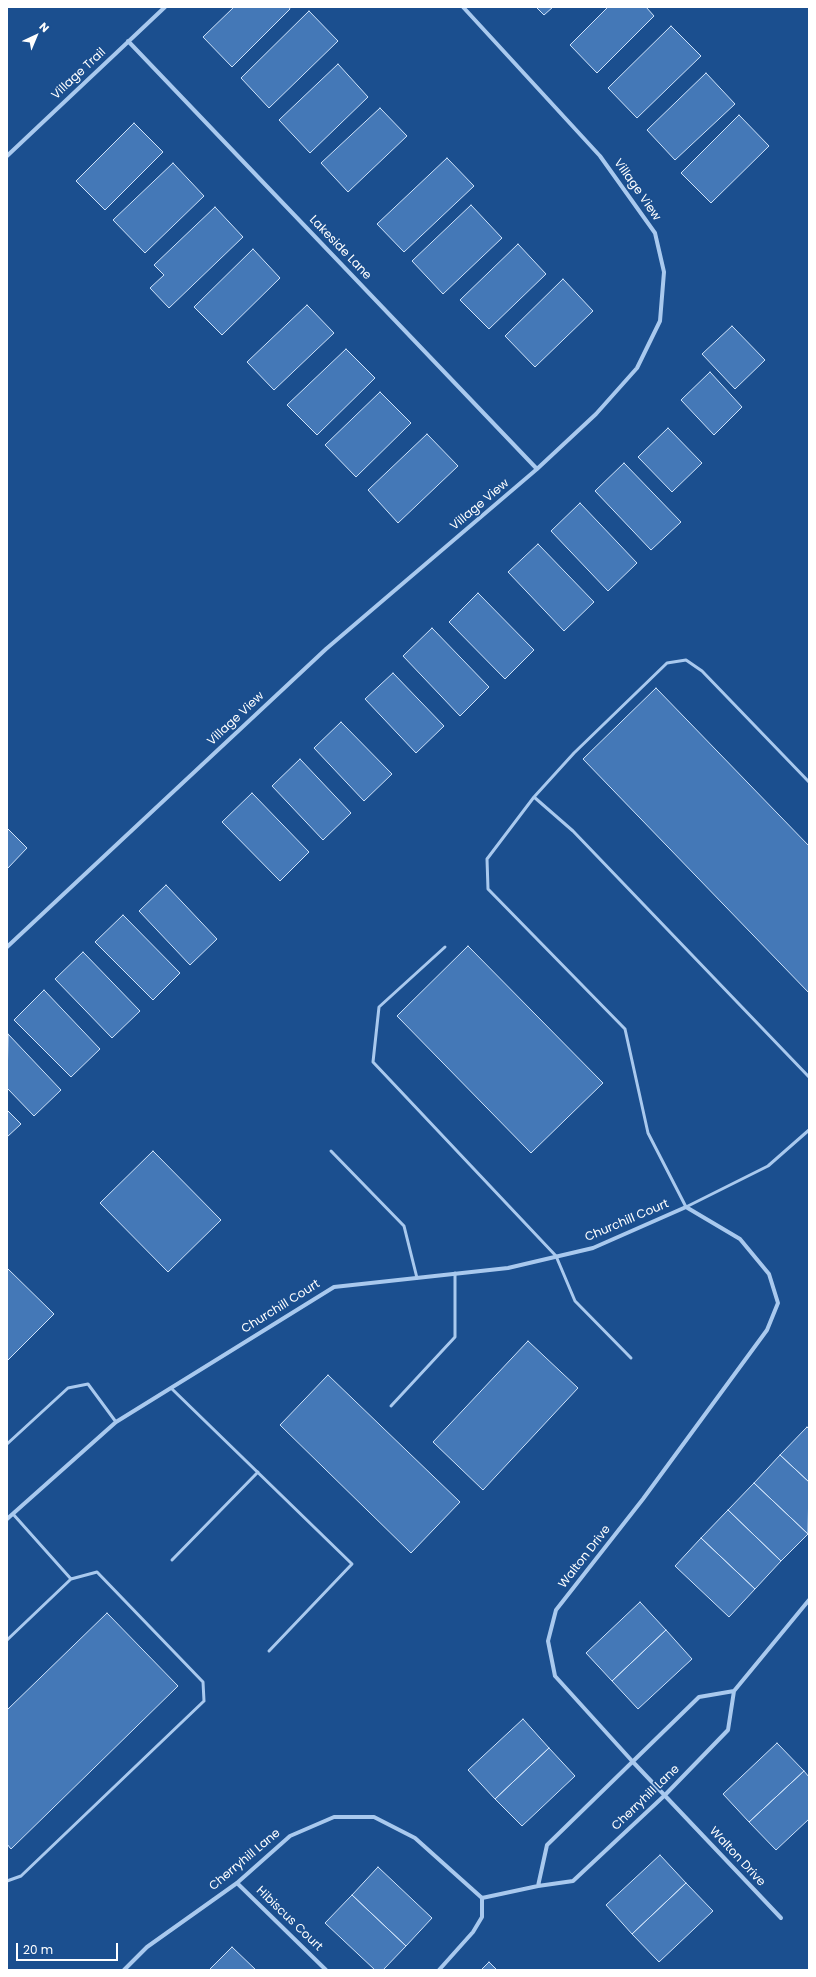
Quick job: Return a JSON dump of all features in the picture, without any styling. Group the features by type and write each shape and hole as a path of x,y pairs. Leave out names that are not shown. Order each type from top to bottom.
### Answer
{"street":[{"name":"Village Trail","path":"7,156 165,7"},
{"name":"Village View","path":"7,947 326,649 537,469 596,414 637,368 660,321 664,272 655,233 600,156 463,7"},
{"name":"Lakeside Lane","path":"128,41 537,469"},
{"name":"Churchill Court","path":"7,1520 116,1422 334,1286 508,1268 593,1248 686,1208"},
{"name":"Walton Drive","path":"686,1208 740,1239 769,1274 778,1303 767,1330 643,1499 556,1610 548,1641 555,1676 633,1762 666,1795 781,1918"},
{"path":"538,1886 547,1845 699,1697 734,1691 809,1600"},
{"name":"Cherryhill Lane","path":"124,1970 147,1947 237,1883 290,1836 334,1816 374,1817 415,1838 482,1898 538,1886 574,1881 666,1795 728,1730 734,1691"},
{"name":"Hibiscus Court","path":"237,1883 326,1970"},
{"path":"439,1970 473,1932 482,1917 482,1898"}],"lane":[{"path":"809,782 702,671 686,660 667,663 574,753 534,797 487,858 488,889 625,1029 648,1132 686,1208 768,1166 809,1130"},
{"path":"534,797 573,831 809,1077"},
{"path":"445,947 379,1007 373,1062 556,1256 575,1302 631,1358"},
{"path":"331,1151 404,1226 417,1278"},
{"path":"391,1406 455,1337 455,1273"},
{"path":"7,1444 68,1388 88,1384 116,1422"},
{"path":"171,1388 352,1564 269,1651"},
{"path":"172,1560 258,1472"},
{"path":"13,1514 71,1579"},
{"path":"7,1640 71,1579 97,1572 203,1682 204,1701 21,1876 7,1881"}],"building":[{"path":"234,7 289,7 290,9 232,67 203,37"},
{"path":"536,7 553,7 544,15"},
{"path":"608,7 646,7 654,16 597,73 570,45"},
{"path":"309,11 338,41 269,108 241,78"},
{"path":"671,26 701,56 637,118 608,88"},
{"path":"338,64 368,97 310,153 279,120"},
{"path":"706,73 735,104 675,160 647,130"},
{"path":"380,108 407,136 348,192 321,163"},
{"path":"739,115 769,146 711,203 681,173"},
{"path":"134,123 163,152 105,210 76,181"},
{"path":"447,158 474,186 404,252 377,224"},
{"path":"173,163 204,196 145,253 113,220"},
{"path":"471,205 502,238 443,294 412,261"},
{"path":"215,207 243,237 169,308 150,288 164,275 154,265"},
{"path":"518,244 546,274 489,329 460,300"},
{"path":"253,249 280,278 222,335 194,307"},
{"path":"563,279 593,311 535,367 505,336"},
{"path":"307,305 334,333 274,390 247,362"},
{"path":"732,326 765,360 735,389 702,354"},
{"path":"346,349 375,378 317,435 287,405"},
{"path":"710,372 742,407 714,435 681,400"},
{"path":"380,392 411,423 356,477 325,445"},
{"path":"668,428 702,463 672,492 638,457"},
{"path":"427,434 458,466 398,523 368,490"},
{"path":"624,463 681,522 651,550 595,491"},
{"path":"580,503 637,563 608,591 551,531"},
{"path":"538,544 594,602 564,631 508,572"},
{"path":"478,593 534,650 505,679 449,622"},
{"path":"432,628 489,687 460,716 403,656"},
{"path":"393,673 444,726 416,753 365,699"},
{"path":"656,688 809,846 809,993 583,759"},
{"path":"341,722 392,774 364,801 314,748"},
{"path":"300,759 351,813 323,840 272,786"},
{"path":"252,793 309,852 280,881 222,822"},
{"path":"7,828 27,848 7,869"},
{"path":"166,885 217,939 190,965 139,911"},
{"path":"123,915 180,973 153,1000 95,942"},
{"path":"468,946 603,1083 531,1153 397,1016"},
{"path":"83,952 140,1011 112,1038 55,979"},
{"path":"44,990 100,1049 71,1077 14,1020"},
{"path":"8,1034 61,1090 34,1116 7,1088"},
{"path":"7,1110 21,1124 7,1137"},
{"path":"153,1151 221,1220 168,1272 100,1203"},
{"path":"7,1268 54,1314 7,1361"},
{"path":"528,1341 578,1388 483,1490 433,1442"},
{"path":"328,1375 460,1502 411,1553 280,1425"},
{"path":"807,1427 809,1429 809,1482 780,1455"},
{"path":"780,1455 809,1482 808,1534 754,1483"},
{"path":"754,1483 808,1534 781,1561 728,1510"},
{"path":"728,1510 781,1561 755,1589 701,1538"},
{"path":"701,1538 755,1589 729,1617 675,1566"},
{"path":"640,1602 666,1630 612,1681 586,1653"},
{"path":"107,1613 178,1686 11,1849 7,1844 7,1710"},
{"path":"666,1630 692,1659 638,1709 612,1681"},
{"path":"523,1719 549,1748 495,1799 468,1770"},
{"path":"777,1743 804,1771 749,1822 723,1794"},
{"path":"549,1748 575,1776 522,1826 495,1799"},
{"path":"804,1771 809,1777 809,1819 776,1850 749,1822"},
{"path":"660,1855 686,1883 632,1934 606,1905"},
{"path":"378,1867 432,1918 406,1946 352,1895"},
{"path":"686,1883 713,1911 659,1962 632,1934"},
{"path":"352,1895 406,1946 383,1970 375,1970 325,1923"},
{"path":"232,1947 256,1970 209,1970"},
{"path":"489,1962 497,1970 481,1970"}]}
